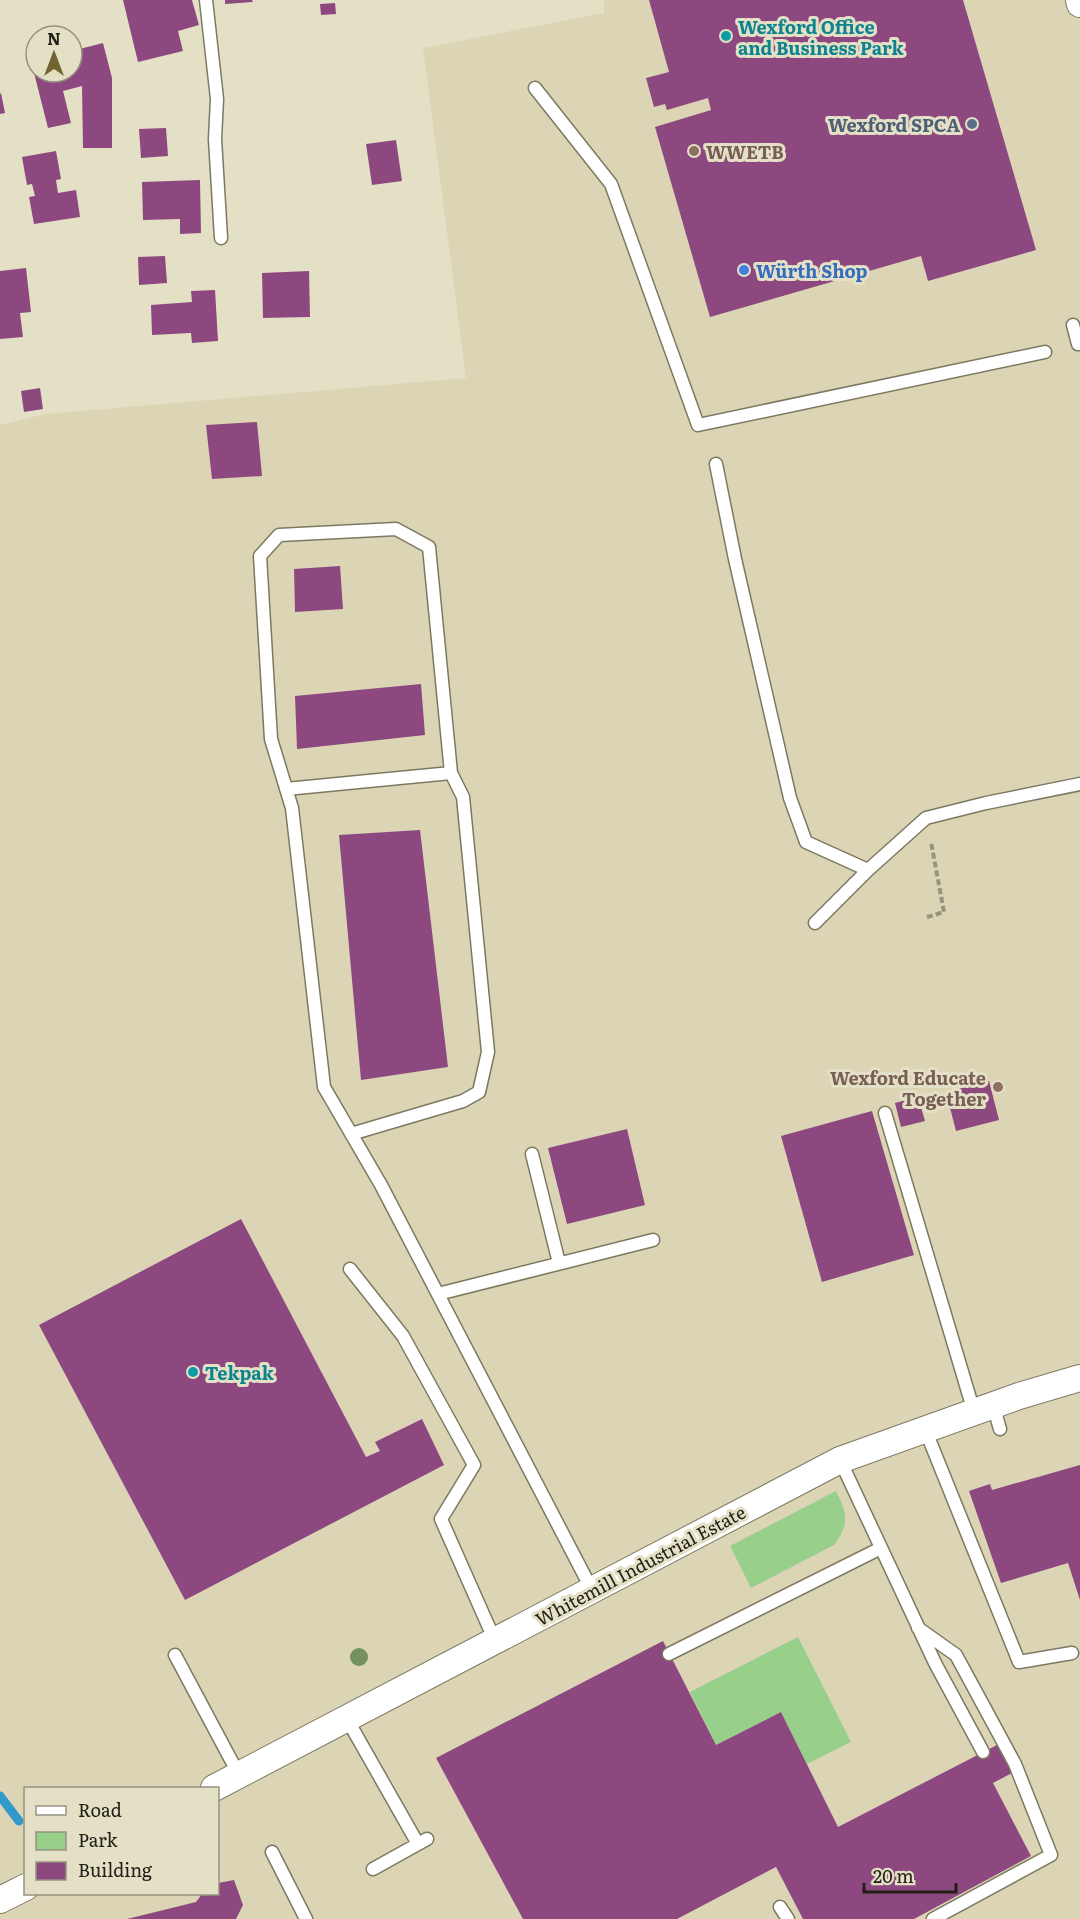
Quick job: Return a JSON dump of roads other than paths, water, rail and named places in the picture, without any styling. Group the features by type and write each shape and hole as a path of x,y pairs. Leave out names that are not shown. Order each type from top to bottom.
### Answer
{"street":[{"name":"Whitemill Industrial Estate","path":"216,1787 840,1460 925,1429 989,1415 1080,1378"},
{"path":"0,1900 24,1888"}],"lane":[{"path":"206,0 217,99 215,139 221,238"},
{"path":"535,88 611,184 698,424 1045,352"},
{"path":"1073,325 1078,344 1080,344"},
{"path":"716,464 735,559 790,798 806,842 868,870"},
{"path":"351,1134 463,1101 478,1092 488,1052 463,797 451,773 429,547 396,529 279,535 260,556 272,739 292,808 324,1087 351,1134 381,1185 592,1590"},
{"path":"286,789 451,773"},
{"path":"815,923 868,870 926,818 986,802 1080,784"},
{"path":"885,1113 989,1415"},
{"path":"532,1154 559,1263"},
{"path":"438,1294 653,1240"},
{"path":"350,1269 403,1336 474,1465 441,1519 495,1641"},
{"path":"925,1429 1020,1662 1072,1653"},
{"path":"840,1460 935,1663 983,1752"},
{"path":"669,1654 881,1548"},
{"path":"918,1628 956,1655 1015,1764 1051,1855 933,1919"},
{"path":"175,1654 239,1776"},
{"path":"347,1719 423,1842 373,1869"},
{"path":"272,1852 306,1919"},
{"path":"780,1907 788,1919"}],"waterway":[{"path":"0,1796 19,1821"}],"place":[{"name":"Wexford Office and Business Park","path":"726,36"},
{"name":"Wexford SPCA","path":"972,124"},
{"name":"WWETB","path":"694,151"},
{"name":"Würth Shop","path":"744,270"},
{"name":"Wexford Educate Together","path":"998,1087"},
{"name":"Tekpak","path":"193,1372"}]}
